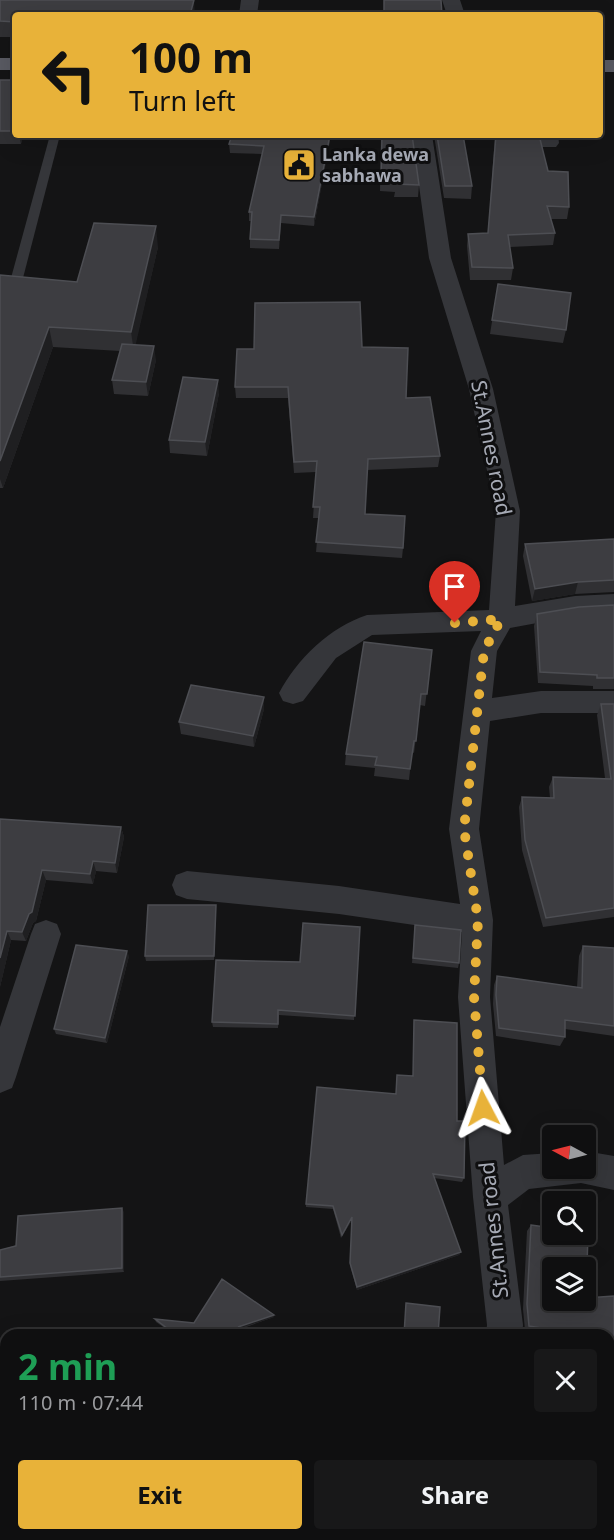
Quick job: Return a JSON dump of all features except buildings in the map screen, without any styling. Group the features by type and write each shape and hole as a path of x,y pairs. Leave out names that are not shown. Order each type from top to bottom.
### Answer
{"street":[{"name":"St.Annes road","path":"422,138 440,258 482,389 508,511 501,619 484,651 464,829 478,920 474,997 503,1329"},
{"path":"293,693 327,651 367,625 432,624 501,619 575,606 614,604"},
{"path":"478,712 541,702 614,702"},
{"path":"187,885 339,900 478,920"},
{"path":"0,1077 46,934"},
{"path":"596,1170 614,1173"},
{"path":"490,1197 523,1172 542,1171"}],"lane":[{"path":"17,278 54,138"}],"place":[{"name":"Lanka dewa sabhawa","path":"299,165"}],"route":[{"path":"455,623 501,619 484,651 464,829 478,920 474,997 483,1108"}]}
